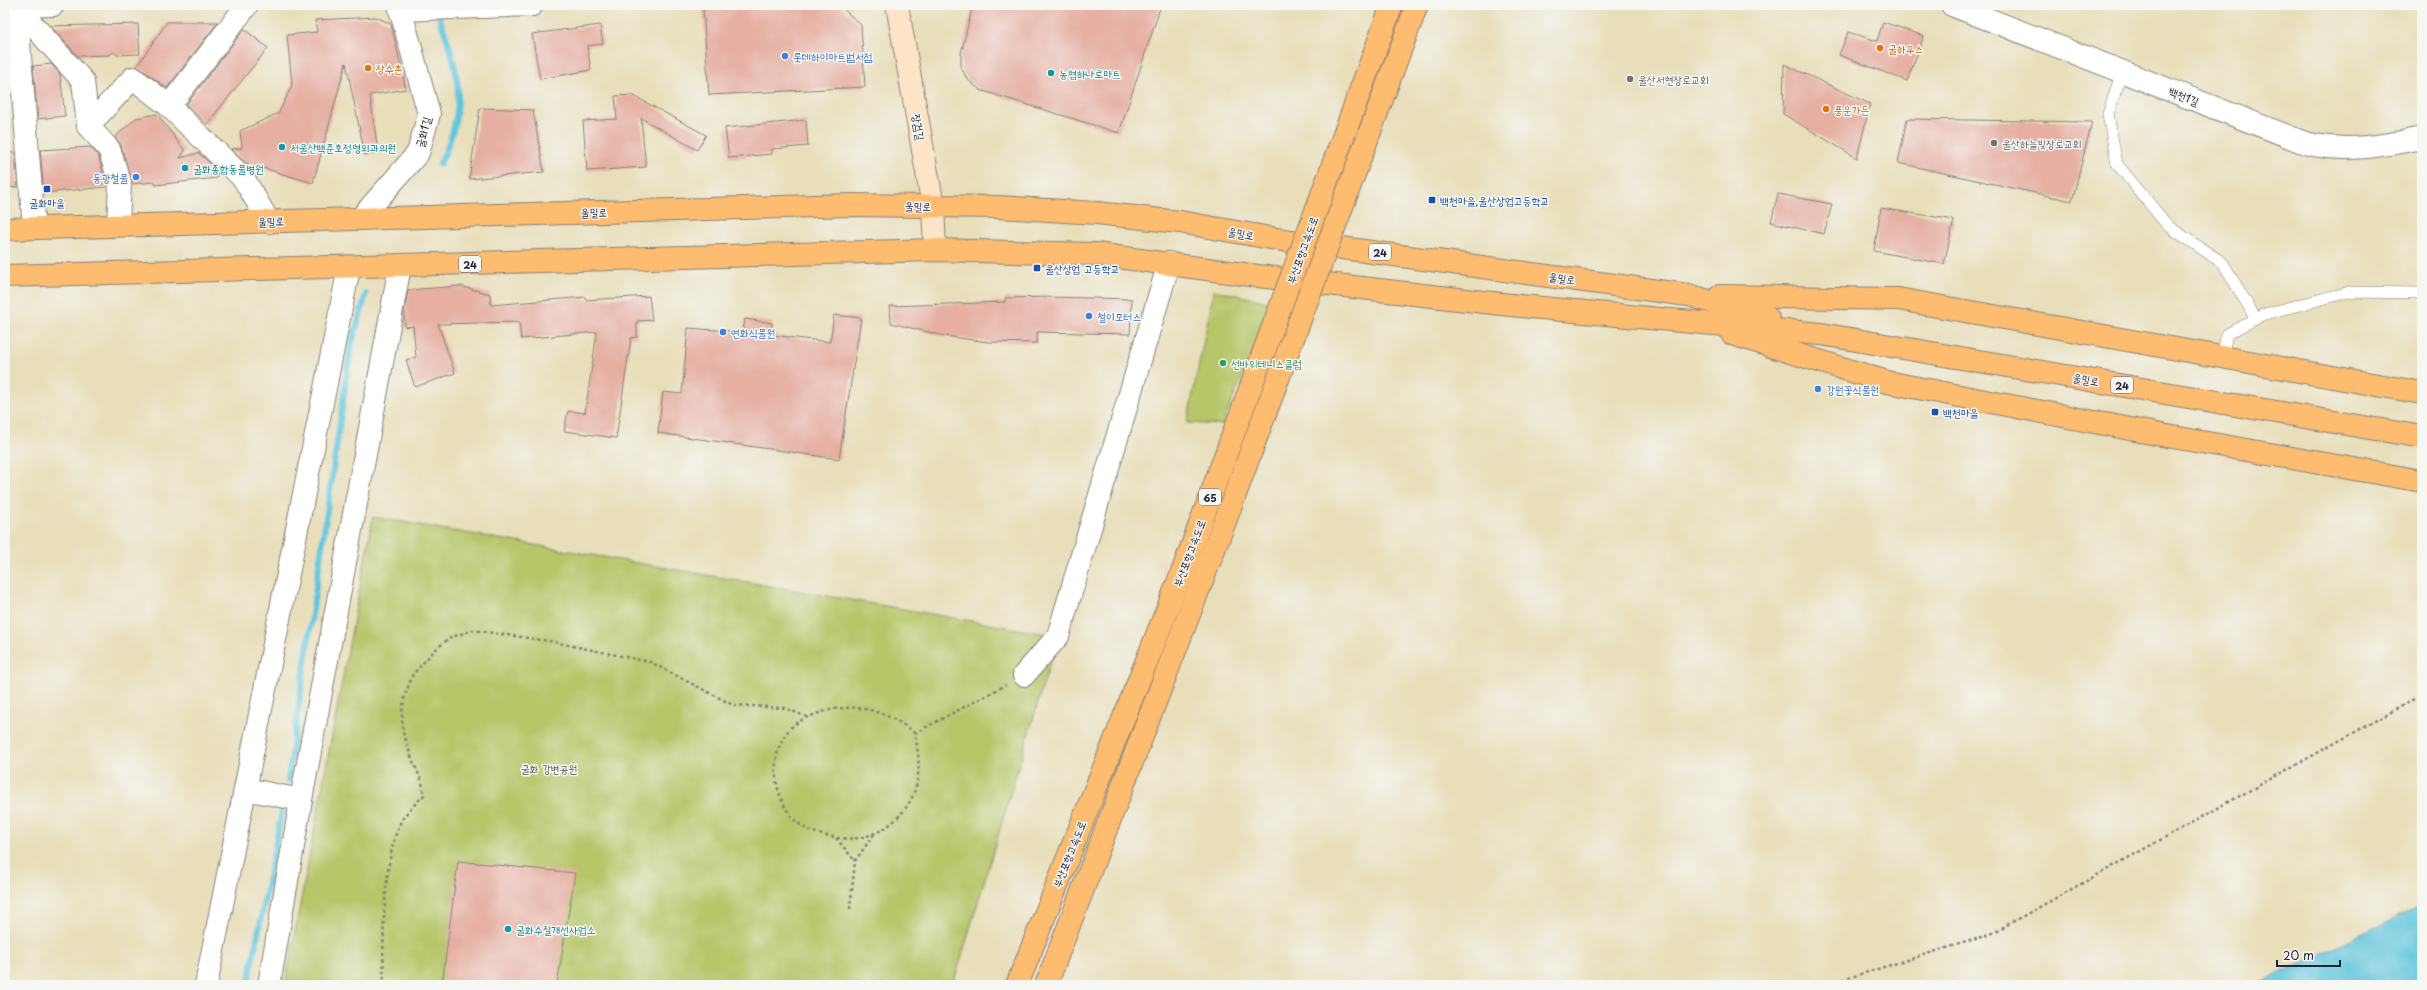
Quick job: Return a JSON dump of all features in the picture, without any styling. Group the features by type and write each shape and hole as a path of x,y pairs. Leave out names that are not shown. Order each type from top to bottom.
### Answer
{"main road":[{"name":"장검길","path":"897,5 933,206 935,250"},
{"name":"부산포항고속도로","path":"1018,985 1183,570 1392,5"},
{"name":"부산포항고속도로","path":"1046,985 1227,516 1417,5"},
{"name":"울밀로","path":"5,229 851,205 998,207 1097,213 1180,222 1276,239 1688,295 1821,334"},
{"name":"울밀로","path":"5,276 349,268 935,250 1096,254 1258,276 1510,305 1687,320 1821,334 2422,437"},
{"path":"1688,295 1898,299 2422,393"},
{"path":"1687,320 1887,382 2156,434 2422,481"}],"street":[{"path":"11,6 53,5"},
{"path":"169,106 247,5"},
{"path":"399,8 532,5"},
{"name":"백천1길","path":"1952,5 2305,143 2323,148 2379,147 2422,138"},
{"path":"11,6 83,81 88,126 109,149 120,182 118,225"},
{"path":"11,6 34,228"},
{"name":"굴화1길","path":"361,218 418,153 429,114 399,8"},
{"path":"88,126 133,78 169,106 244,179 269,222"},
{"path":"1024,675 1058,636 1169,263"},
{"path":"269,985 301,800 400,266"},
{"path":"206,985 349,268"},
{"path":"245,790 301,800"}],"lane":[{"path":"2122,72 2108,114 2117,164 2168,226 2223,263 2256,319"},
{"path":"2222,356 2227,334 2265,314 2349,292 2422,293"}],"path":[{"path":"384,985 387,874 392,842 402,819 424,795 422,782 412,759 404,732 402,712 413,674 434,651 449,638 474,630 549,641 650,662 732,705 785,708 807,717"},
{"path":"914,733 1024,675"},
{"path":"1825,985 1989,935 2411,701 2422,699"},
{"path":"850,706 872,710 888,717 914,733 920,772 914,793 903,812 890,825 874,834 859,838 836,838 816,834 797,822 786,808 776,783 779,752 784,739 794,726 807,717 828,710 850,706"},
{"path":"850,909 855,861 874,834"},
{"path":"836,838 855,861"}],"green space":[{"name":"선바위테니스클럽","path":"1214,290 1273,303 1222,425 1187,423"},
{"name":"굴화 강변공원","path":"373,517 1058,636 953,985 285,985"}],"water":[{"path":"2422,905 2422,985 2255,985"}],"building":[{"name":"롯데하이마트범서점","path":"839,5 861,25 865,87 709,95 703,9"},
{"name":"농협하나로마트","path":"973,5 1161,5 1119,133 980,90 967,79 961,67 961,53"},
{"path":"376,17 391,24 406,89 370,95 378,152 365,155 346,63 313,183 246,163 231,149 242,148 240,131 279,113 292,85 287,35 317,32 315,20"},
{"path":"167,22 218,22 167,88 137,66"},
{"name":"굴하우스","path":"1883,22 1924,36 1907,81 1839,55 1848,32 1877,41"},
{"path":"138,24 140,54 117,55 113,52 110,55 78,56 50,26"},
{"path":"600,25 603,44 587,46 591,70 540,79 532,34"},
{"path":"244,29 268,48 207,124 186,105"},
{"path":"51,64 60,74 65,116 38,119 33,66"},
{"name":"풍운가든","path":"1784,64 1870,104 1857,158 1783,114"},
{"path":"632,95 706,135 697,150 641,118 646,167 587,171 583,121 617,119 615,96"},
{"path":"480,108 533,110 544,172 469,179"},
{"path":"157,114 185,151 180,158 199,153 217,170 217,178 155,185 155,182 132,184 121,145 115,137 136,118"},
{"name":"울산하늘빛장로교회","path":"1907,119 2092,122 2072,201 1898,163"},
{"path":"806,120 808,146 772,149 772,154 729,158 725,128"},
{"path":"90,147 98,155 107,187 44,193 40,150"},
{"path":"15,152 18,187 5,188 5,153"},
{"path":"1778,194 1832,204 1824,234 1771,222"},
{"path":"1881,208 1954,220 1944,264 1874,251"},
{"path":"460,286 490,294 491,305 585,297 586,300 649,296 652,320 637,321 637,337 631,338 616,438 564,431 568,411 585,413 597,332 521,339 519,322 438,324 455,373 415,387 406,360 416,357 413,326 405,327 404,312 408,290"},
{"path":"1048,297 1132,299 1130,334 1037,332 1037,343 988,342 944,336 891,323 890,306 1005,302 1005,298"},
{"path":"834,315 861,318 839,459 658,433 663,392 682,394 688,328 743,332 745,319 772,323 771,335 830,342"},
{"name":"굴화수질개선사업소","path":"458,861 575,873 557,985 442,985"}],"waterway":[{"path":"438,13 456,71 458,88 458,105 455,123 449,143 440,164"},
{"path":"288,780 351,346 366,294"},
{"path":"248,985 282,811"}],"place":[{"name":"굴하우스","path":"1880,48"},
{"name":"롯데하이마트범서점","path":"785,56"},
{"name":"장수촌","path":"368,68"},
{"name":"농협하나로마트","path":"1051,73"},
{"name":"울산서현장로교회","path":"1630,79"},
{"name":"풍운가든","path":"1826,109"},
{"name":"울산하늘빛장로교회","path":"1994,143"},
{"name":"서울산백준호정형외과의원","path":"282,147"},
{"name":"굴화종합동물병원","path":"185,168"},
{"name":"동광철물","path":"136,177"},
{"name":"굴화마을","path":"47,189"},
{"name":"백천마을,울산상업고등학교","path":"1432,200"},
{"name":"울산상업 고등학교","path":"1037,268"},
{"name":"철이모터스","path":"1089,316"},
{"name":"연화식물원","path":"723,332"},
{"name":"선바위테니스클럽","path":"1223,363"},
{"name":"강원꽃식물원","path":"1818,389"},
{"name":"백천마을","path":"1935,412"},
{"name":"굴화수질개선사업소","path":"508,929"}]}
